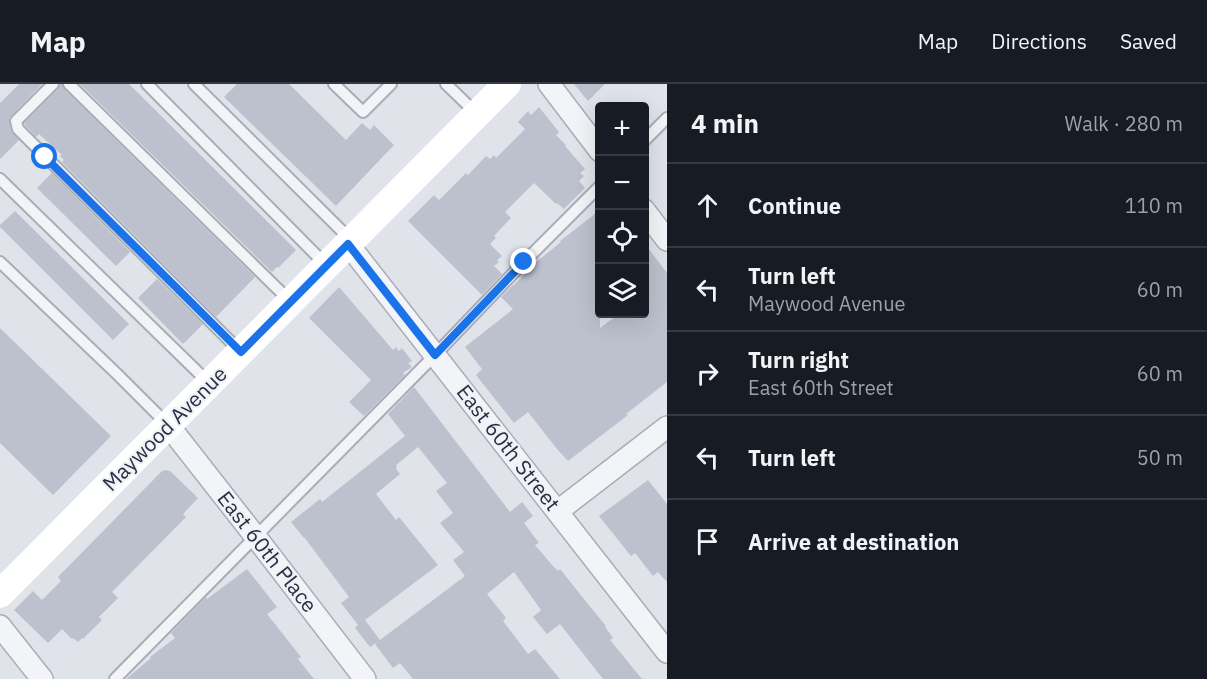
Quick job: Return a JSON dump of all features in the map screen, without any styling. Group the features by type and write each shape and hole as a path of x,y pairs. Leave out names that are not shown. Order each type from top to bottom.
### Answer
{"street":[{"name":"Maywood Avenue","path":"0,594 507,84"},
{"path":"549,84 595,144"},
{"path":"649,215 667,240"},
{"name":"East 60th Street","path":"350,242 435,355 667,652"},
{"name":"East 60th Place","path":"168,425 365,679"},
{"path":"558,512 667,427"},
{"path":"0,626 42,679"}],"lane":[{"path":"53,84 16,121 18,129 241,352"},
{"path":"69,84 291,302"},
{"path":"147,84 327,266"},
{"path":"194,84 350,242"},
{"path":"334,84 363,112 391,84"},
{"path":"446,84 477,114"},
{"path":"649,137 667,118"},
{"path":"0,179 210,384"},
{"path":"115,679 595,191"},
{"path":"0,262 168,425"}],"building":[{"path":"19,84 42,84 9,118 11,131 19,140 0,159 0,103"},
{"path":"60,84 255,277 216,317 62,162 64,160 60,156 62,155 39,134 36,137 25,125 24,123 58,89"},
{"path":"80,84 129,84 296,250 272,272"},
{"path":"237,84 289,84 346,140 362,123 370,130 374,125 394,145 336,206 224,97"},
{"path":"574,84 605,84 588,101"},
{"path":"539,107 559,132 556,135 585,169 580,173 584,176 579,181 585,188 564,209 534,183 505,212 511,218 494,236 496,238 490,244 502,256 494,266 502,274 482,295 408,221 434,195 439,200 486,156 490,159 494,155 496,158 525,129 518,122 528,111 531,115"},
{"path":"52,173 130,252 116,266 37,188"},
{"path":"15,211 129,324 113,340 0,227"},
{"path":"595,214 595,318 600,318 600,328 614,318 649,318 649,249 667,273 667,382 568,461 528,412 514,423 476,375 482,369 465,347 513,309 501,297 560,241"},
{"path":"157,279 203,324 183,344 138,298"},
{"path":"339,287 393,350 396,347 399,351 402,348 412,361 408,363 412,367 403,373 405,375 364,416 349,402 371,380 309,318"},
{"path":"0,328 111,436 53,495 0,443"},
{"path":"414,387 510,512 522,502 533,516 524,523 539,543 535,545 558,571 560,569 606,626 613,638 610,640 642,679 603,679 560,624 547,634 533,617 541,610 514,572 487,594 506,618 503,621 528,654 535,649 560,679 413,679 400,663 393,668 375,644 379,641 370,647 355,628 358,625 341,603 349,597 291,522 320,499 322,502 405,436 388,414","holes":["418,447 447,483 436,491 453,513 440,523 464,552 453,560 465,576 380,640 365,620 438,565 399,517 396,520 376,494 400,474 396,465"]},
{"path":"162,471 170,471 198,498 183,514 186,517 112,592 118,598 99,617 102,620 83,639 78,642 62,629 48,643 14,610 33,591 42,600 61,581 58,577"},
{"path":"648,480 667,504 667,582 658,572 653,576 635,553 631,556 599,516"},
{"path":"247,569 277,607 267,614 301,657 298,659 314,679 126,679 175,638 171,633 206,597 207,599"}],"route":[{"path":"45,157 241,352 348,244 435,355 524,262"}]}
